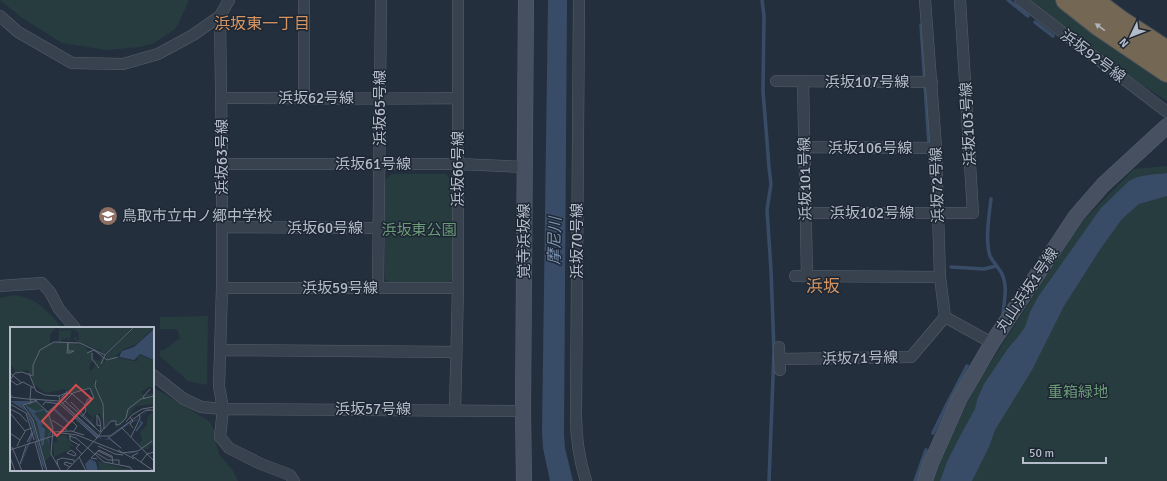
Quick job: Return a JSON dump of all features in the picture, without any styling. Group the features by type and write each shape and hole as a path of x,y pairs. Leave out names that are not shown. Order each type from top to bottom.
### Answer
{"highway":[{"path":"1066,0 1111,35 1167,72"},
{"path":"1093,0 1131,28 1167,51"}],"street":[{"path":"0,16 18,32 72,63 123,64 158,54 193,35 220,16 229,0"},
{"path":"304,0 304,98"},
{"name":"浜坂65号線","path":"378,288 381,0"},
{"name":"浜坂66号線","path":"455,410 458,288 458,0"},
{"name":"覚寺浜坂線","path":"524,481 524,167 526,0"},
{"name":"浜坂70号線","path":"579,0 576,437 586,481"},
{"name":"浜坂72号線","path":"925,0 936,148 940,277 945,317"},
{"name":"浜坂103号線","path":"939,213 973,213 960,0"},
{"name":"浜坂92号線","path":"1020,0 1167,112"},
{"name":"浜坂63号線","path":"220,16 222,98 222,288 219,386 223,409 220,437 229,448 261,464 290,475 294,481"},
{"name":"浜坂107号線","path":"776,82 932,82"},
{"name":"浜坂101号線","path":"803,82 807,276"},
{"name":"浜坂62号線","path":"222,98 458,98"},
{"name":"丸山浜坂1号線","path":"925,481 931,463 960,398 992,343 1076,216 1103,185 1167,126"},
{"name":"浜坂106号線","path":"804,147 936,148"},
{"name":"浜坂61号線","path":"222,164 380,163 524,167"},
{"name":"浜坂102号線","path":"806,213 939,213"},
{"name":"浜坂60号線","path":"222,227 379,228"},
{"path":"795,276 940,277"},
{"path":"0,286 42,284 50,292 59,309 74,327"},
{"name":"浜坂59号線","path":"222,288 458,288"},
{"path":"945,317 992,343"},
{"name":"浜坂71号線","path":"779,347 780,365 911,357 945,317"},
{"path":"220,350 456,352"},
{"name":"浜坂57号線","path":"154,376 184,399 202,407 223,409 523,411"}],"green space":[{"path":"0,0 189,0 175,29 152,44 139,47 106,50 62,43 22,18"},
{"path":"1028,0 1055,0 1084,24 1167,81 1167,101 1122,72"},
{"name":"重箱緑地","path":"1167,166 1167,481 934,481 940,459 976,385 1080,224 1134,169"},
{"name":"浜坂東公園","path":"392,174 446,174 452,181 452,279 446,285 390,284 385,279 385,180"},
{"path":"14,295 30,299 47,311 61,327 10,327 10,471 154,471 154,388 209,421 215,431 216,444 220,456 232,469 238,481 0,481 0,298"},
{"path":"208,316 207,385 188,381 160,356 160,351 164,350 180,338 177,329 160,329 160,317"}],"water":[{"name":"摩尼川","path":"548,0 567,0 564,434 565,448 573,481 550,481 543,448 542,432"},
{"path":"1167,173 1167,196 1139,204 1122,219 1101,248 1064,306 1032,370 995,430 989,447 972,481 940,481 947,462 975,409 984,384 1009,347 1025,327 1030,312 1038,297 1101,208 1129,181 1143,176"}],"waterway":[{"path":"762,0 764,16 763,91 771,184 767,210 774,351 769,481"},
{"path":"1008,0 1028,16"},
{"path":"1035,22 1053,36"},
{"path":"921,25 931,175"},
{"path":"991,199 988,243 990,256 1004,279 1005,294 1003,314"},
{"path":"951,267 984,269 996,266"},
{"path":"933,433 967,366"},
{"path":"915,481 926,450"}],"place":[{"name":"鳥取市立中ノ郷中学校","path":"108,216"}],"district":[{"name":"浜坂東一丁目","path":"262,24"},
{"name":"浜坂","path":"823,286"}]}
